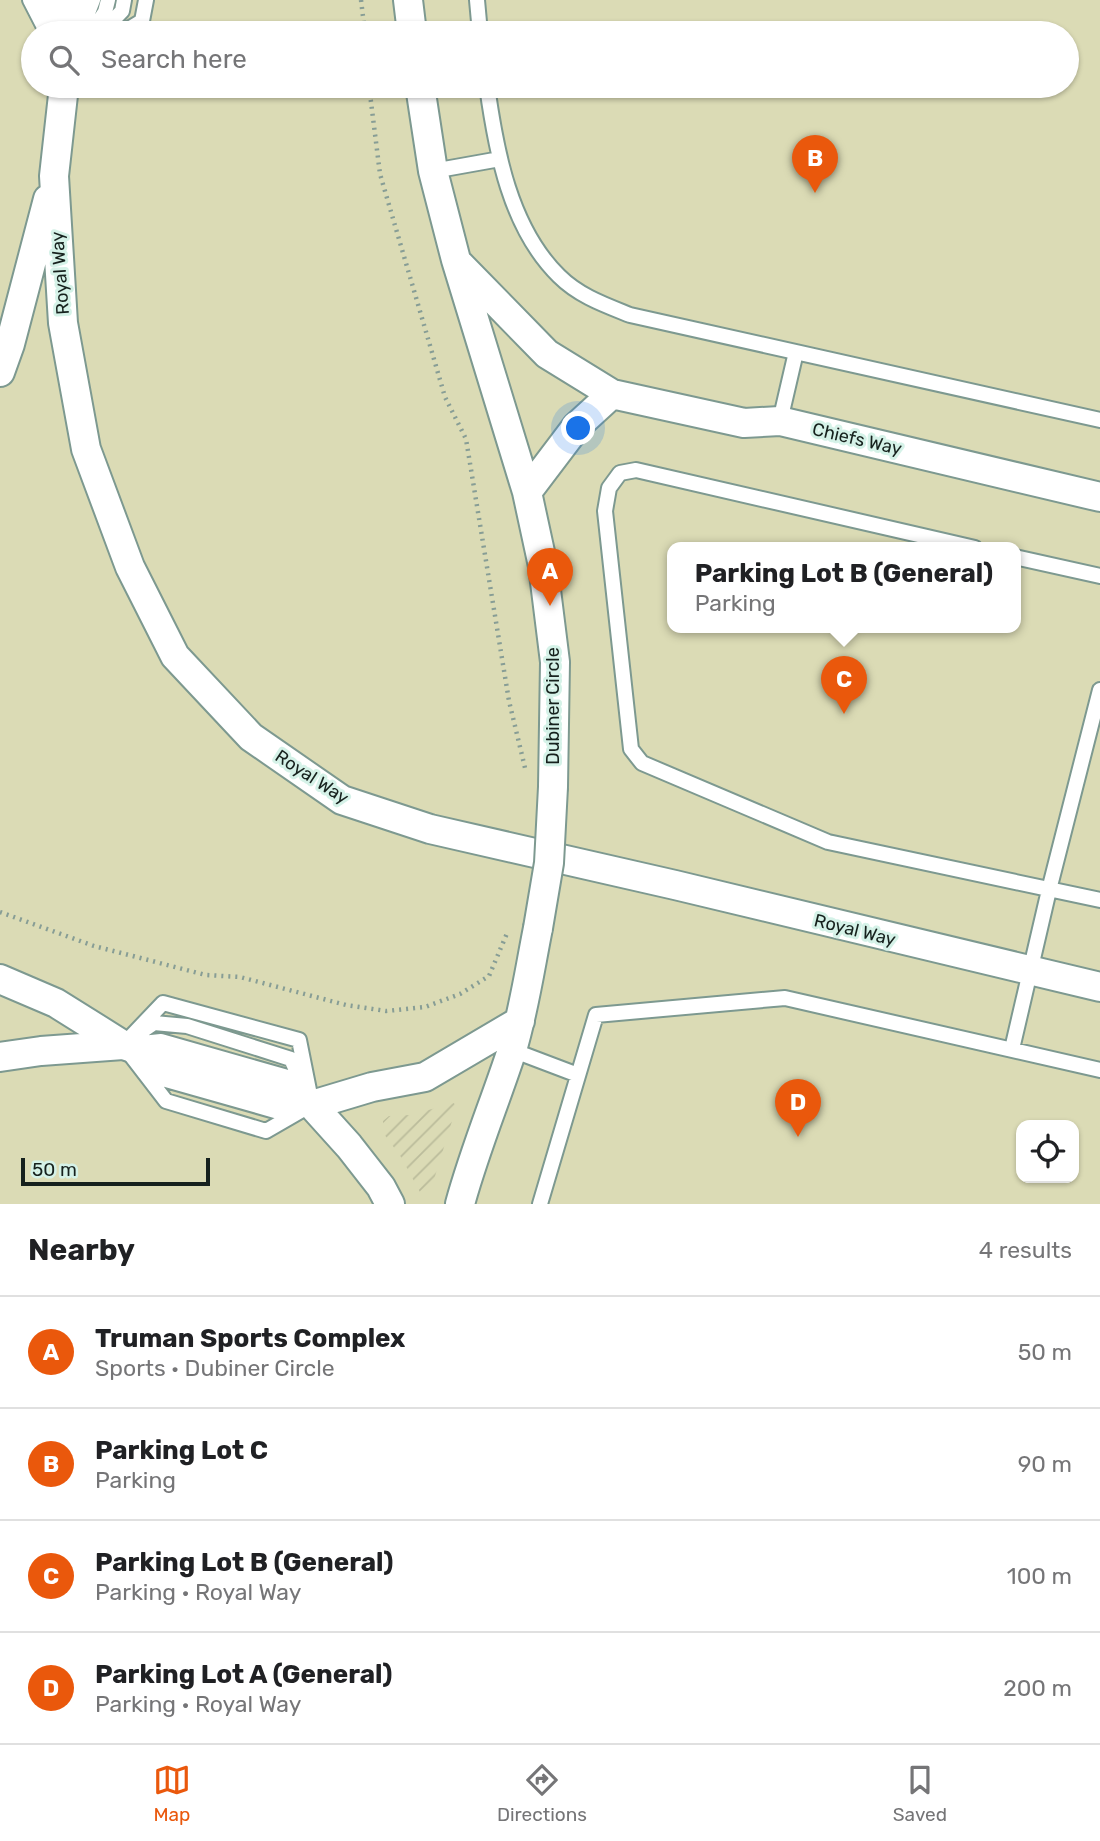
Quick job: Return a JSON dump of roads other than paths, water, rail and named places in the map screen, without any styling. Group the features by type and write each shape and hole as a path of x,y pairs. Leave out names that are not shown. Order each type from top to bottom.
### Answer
{"street":[{"path":"73,21 76,0"},
{"path":"408,0 411,21"},
{"name":"Royal Way","path":"63,98 54,176 63,323 86,449 130,567 175,656 251,737 342,800 430,830 675,885 1100,987"},
{"name":"Dubiner Circle","path":"422,98 433,171 456,260 527,492 543,566 555,662 540,783 550,863 520,1021 460,1204"},
{"path":"0,372 10,344 54,176"},
{"name":"Chiefs Way","path":"456,260 547,354 612,394 744,423 780,421 1100,497"},
{"path":"527,492 576,426 612,394"},
{"path":"0,979 56,1003 123,1045 312,1104 381,1187 390,1204"},
{"path":"312,1104 372,1087 425,1077 520,1021"},
{"path":"0,1057 123,1045"}],"lane":[{"path":"30,0 41,21"},
{"path":"43,0 50,21"},
{"path":"57,0 60,21"},
{"path":"85,21 93,0"},
{"path":"99,21 108,0"},
{"path":"112,21 122,11 124,0"},
{"path":"142,21 146,0"},
{"path":"477,0 479,21"},
{"path":"489,98 500,159 528,233 560,277 593,300 630,315 1100,420"},
{"path":"433,171 500,159"},
{"path":"780,421 796,352"},
{"path":"949,542 636,470 620,473 609,488 605,511 631,749 642,763 828,842 1100,900"},
{"path":"1021,558 1100,576"},
{"path":"1012,1049 1100,690"},
{"path":"540,1204 596,1015 785,998 1100,1070"},
{"path":"123,1045 163,1003 299,1040 312,1104"},
{"path":"123,1045 154,1023 187,1026 226,1038 291,1059 312,1104"},
{"path":"123,1045 166,1101 266,1131 312,1104"},
{"path":"512,1050 578,1075"}],"place":[{"name":"Parking Lot C","path":"815,193"},
{"name":"Truman Sports Complex","path":"550,606"},
{"name":"Parking Lot B (General)","path":"844,714"},
{"name":"Parking Lot A (General)","path":"798,1137"}]}
